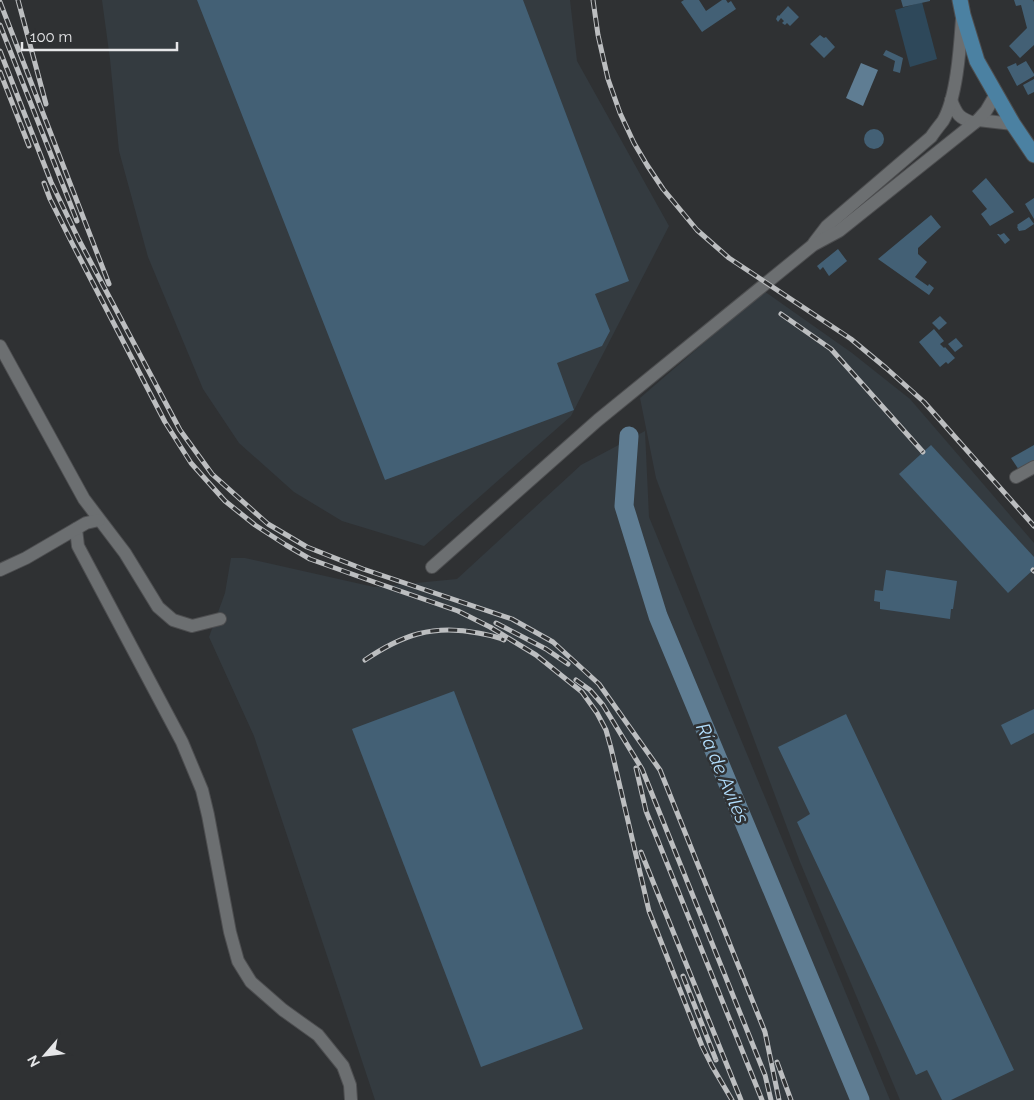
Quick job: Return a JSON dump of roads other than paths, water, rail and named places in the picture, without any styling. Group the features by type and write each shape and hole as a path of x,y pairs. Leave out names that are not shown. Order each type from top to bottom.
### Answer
{"main road":[{"path":"960,0 977,61 1013,124 1034,156"}],"street":[{"path":"813,245 827,226 931,137 943,120 951,100 963,15"},
{"path":"432,567 598,420 813,245 839,232 976,121 986,111 996,94"},
{"path":"951,100 956,114 966,120 1013,124"},
{"path":"0,346 84,499 125,553 158,607 173,620 192,626 220,618"},
{"path":"1016,477 1034,467"},
{"path":"0,570 26,558 86,523 99,520"},
{"path":"76,530 78,546 182,742 202,790 230,932 238,961 251,982 283,1010 318,1035 343,1066 350,1085 351,1100"}],"waterway":[{"name":"Ría de Avilés","path":"629,436 624,506 658,616 860,1100"}],"railway":[{"path":"18,0 46,104"},
{"path":"593,0 598,35 608,79 620,113 647,165 663,189 697,230 729,258 851,339 886,368 924,402 1034,526"},
{"path":"0,2 109,284"},
{"path":"0,25 77,221"},
{"path":"0,51 51,182 79,240 180,430 212,474 268,524 307,547 363,569 512,619 553,642 599,684 660,770 765,1032 779,1100"},
{"path":"0,72 29,146"},
{"path":"44,183 72,243 165,422 191,463 225,501 255,525 310,559 458,611 490,627 536,655 582,692 606,730 649,911 702,1046 732,1100"},
{"path":"781,314 831,349 923,452"},
{"path":"496,623 546,649 568,664"},
{"path":"365,660 405,638 432,631 462,631 504,640"},
{"path":"576,680 590,690 603,705 642,769 765,1075 771,1100"},
{"path":"636,768 646,811 762,1100"},
{"path":"641,852 741,1100"},
{"path":"683,976 716,1060"},
{"path":"777,1062 791,1100"}]}
